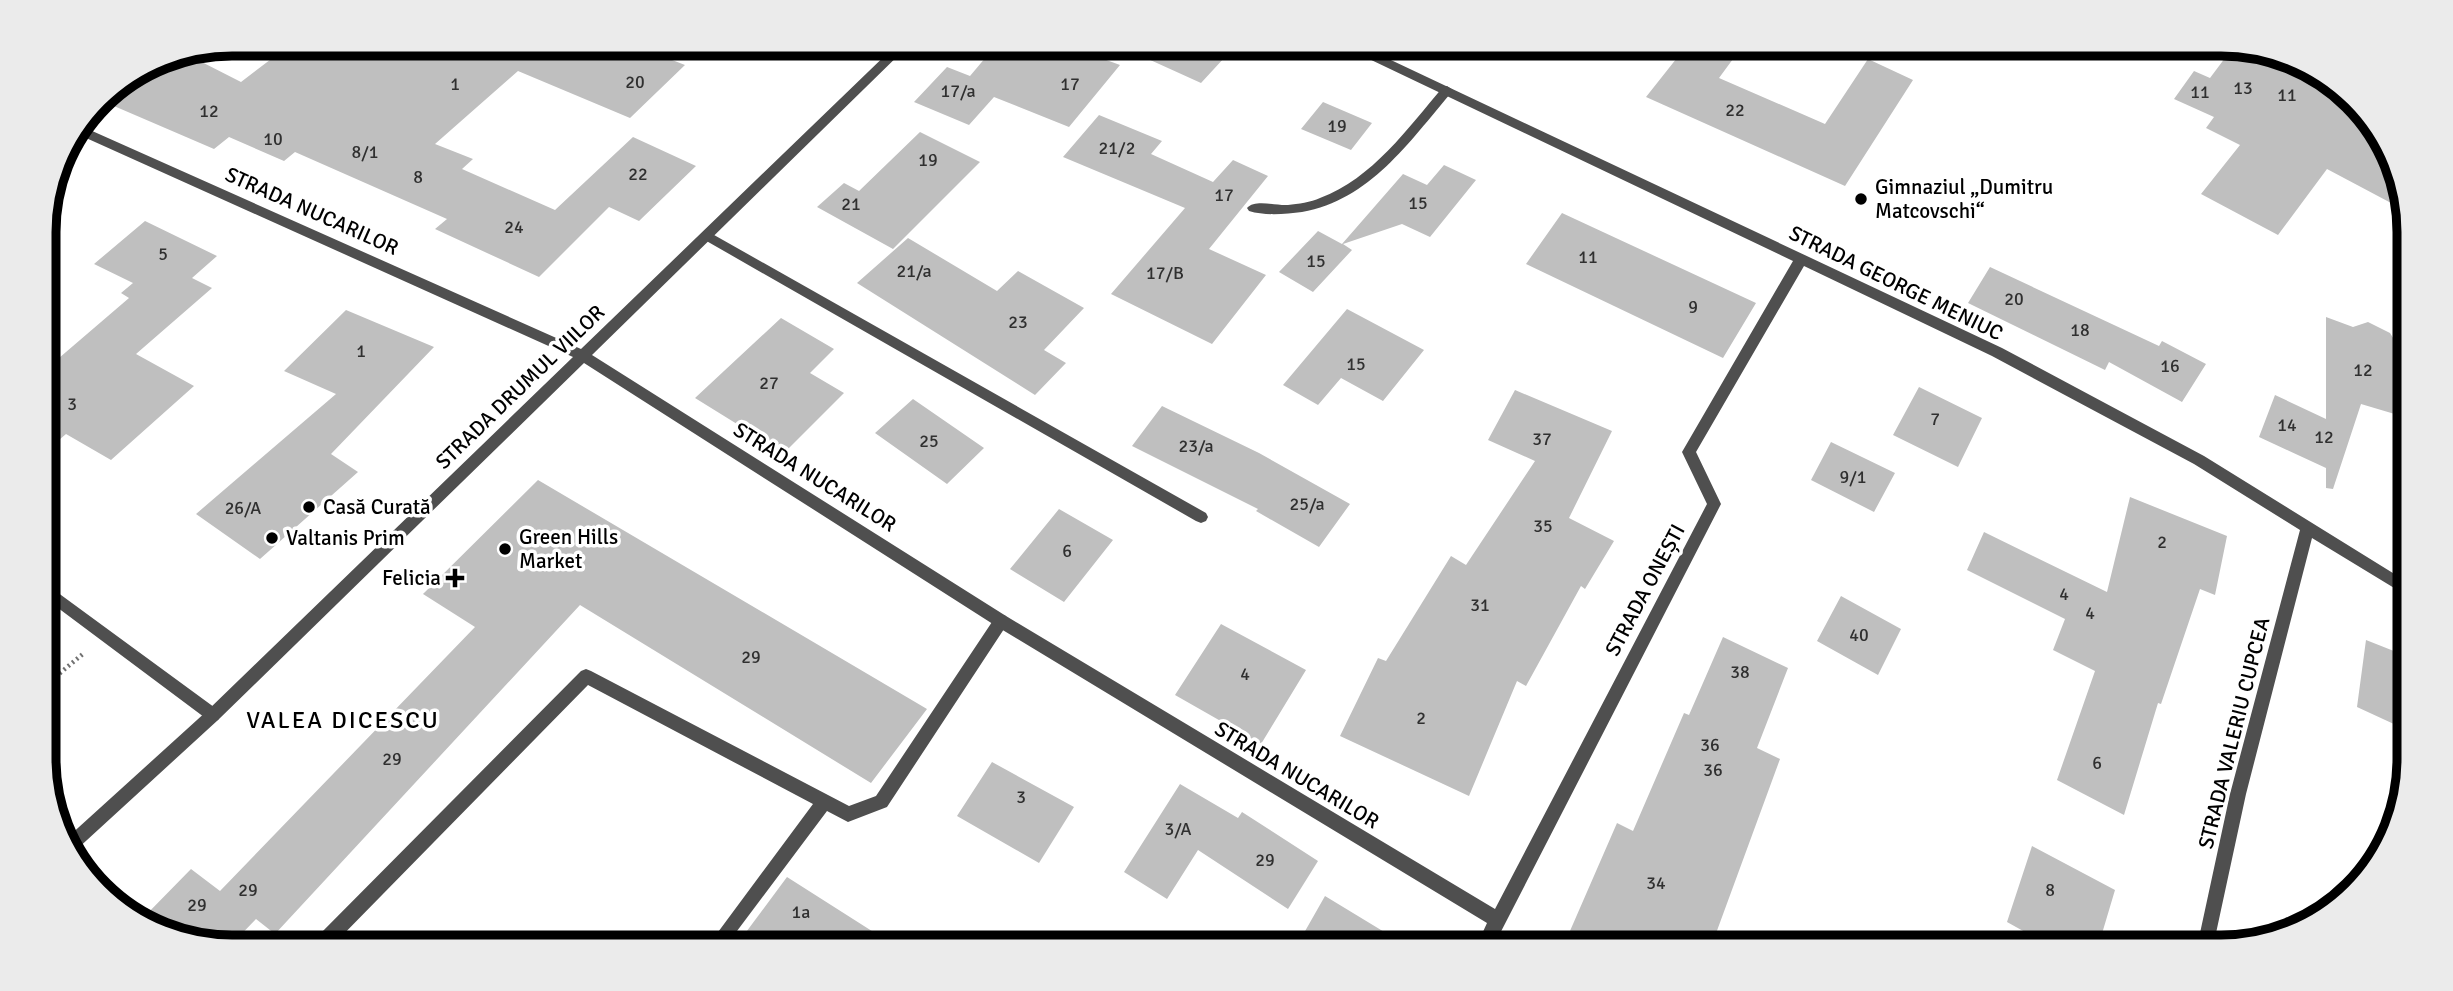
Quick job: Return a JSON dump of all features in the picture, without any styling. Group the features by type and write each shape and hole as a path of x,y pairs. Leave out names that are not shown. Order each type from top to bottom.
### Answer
{"street":[{"name":"STRADA DRUMUL VIILOR","path":"76,840 213,715 892,56"},
{"name":"STRADA GEORGE MENIUC","path":"1374,56 1997,352 2199,460 2397,584"},
{"path":"1253,208 1281,211 1314,207 1341,197 1365,180 1447,90"},
{"name":"STRADA NUCARILOR","path":"87,133 583,356 1001,621 1498,920"},
{"path":"707,236 1202,517"},
{"name":"STRADA ONEȘTI","path":"1490,935 1714,504 1712,492 1693,470 1689,452 1801,259"},
{"name":"STRADA VALERIU CUPCEA","path":"2208,935 2238,794 2307,529"},
{"path":"56,598 213,715"},
{"path":"331,935 586,676 848,814 881,802 1001,621"},
{"path":"724,935 824,802"}],"path":[{"path":"56,676 104,636"}],"building":[{"path":"275,56 662,56 685,65 630,118 518,71 435,144 473,159 462,169 555,210 633,137 696,166 639,221 609,207 539,277 435,229 447,219 295,152 284,161 229,137 214,149 110,104 154,74 175,65 198,60 241,82"},
{"path":"987,56 1096,56 1120,65 1069,127 994,97 969,125 914,102 947,67 970,76"},
{"path":"1141,56 1226,56 1201,83"},
{"path":"1678,56 1735,56 1719,78 1825,124 1868,59 1913,80 1845,186 1646,97"},
{"path":"2226,56 2278,65 2319,86 2353,116 2367,134 2384,165 2394,205 2327,169 2278,235 2201,194 2240,145 2206,128 2214,117 2174,99 2194,71 2210,78"},
{"path":"1323,102 1372,123 1351,150 1301,129"},
{"path":"1099,115 1162,141 1151,154 1213,182 1233,160 1268,176 1209,249 1266,275 1212,344 1111,294 1185,208 1063,157"},
{"path":"920,132 980,162 893,249 817,207 844,183 859,191"},
{"path":"1444,165 1476,180 1430,237 1402,224 1343,244 1352,250 1313,292 1279,272 1318,231 1342,244 1403,174 1427,185"},
{"path":"1562,213 1756,303 1723,358 1526,264"},
{"path":"145,221 217,256 192,278 212,288 136,354 194,386 111,460 66,434 56,443 56,361 129,298 121,293 133,283 94,264"},
{"path":"908,238 997,291 1018,271 1084,308 1044,350 1066,363 1035,395 857,283"},
{"path":"1990,267 2159,346 2162,341 2206,364 2182,402 2109,362 2105,370 1968,303"},
{"path":"1347,309 1424,350 1383,401 1341,378 1318,405 1283,385"},
{"path":"346,310 434,347 331,454 358,472 260,559 196,514 336,394 284,371"},
{"path":"2326,317 2353,327 2368,322 2390,333 2397,344 2397,415 2361,404 2333,489 2326,488 2326,468 2259,437 2275,395 2326,419"},
{"path":"781,318 834,349 810,373 844,393 784,453 695,398"},
{"path":"1919,387 1982,418 1958,467 1893,435"},
{"path":"1515,390 1612,431 1569,518 1614,541 1585,589 1581,586 1526,686 1517,681 1469,796 1340,736 1378,658 1386,661 1451,556 1466,565 1535,461 1488,440"},
{"path":"913,399 984,448 947,484 875,433"},
{"path":"1162,406 1259,453 1350,504 1319,547 1256,511 1258,509 1132,446"},
{"path":"1831,442 1895,473 1874,512 1811,480"},
{"path":"538,480 927,709 871,783 580,605 275,934 256,919 241,935 232,935 186,929 148,913 191,869 220,891 475,627 423,594"},
{"path":"2130,497 2227,536 2215,595 2200,589 2161,704 2158,703 2124,815 2057,780 2095,671 2053,650 2065,619 1967,570 1984,532 2107,592"},
{"path":"1059,509 1113,540 1064,602 1010,569"},
{"path":"1841,596 1901,629 1878,675 1817,641"},
{"path":"1221,624 1306,670 1261,744 1175,695"},
{"path":"1723,637 1788,668 1757,748 1780,759 1715,935 1568,935 1617,823 1633,831 1684,713 1689,715"},
{"path":"2366,640 2397,652 2397,725 2357,707"},
{"path":"992,762 1074,807 1039,863 957,816"},
{"path":"1180,784 1238,818 1242,812 1318,861 1288,909 1198,850 1167,899 1124,872"},
{"path":"2032,846 2115,890 2102,935 2030,935 2007,922"},
{"path":"787,877 878,935 744,935"},
{"path":"1325,896 1389,935 1303,935"}],"place":[{"name":"Gimnaziul „Dumitru Matcovschi“","path":"1861,199"},
{"name":"Casă Curată","path":"309,507"},
{"name":"Valtanis Prim","path":"272,538"},
{"name":"Green Hills Market","path":"505,549"},
{"name":"Felicia","path":"455,578"}],"district":[{"name":"VALEA DICESCU","path":"343,720"}]}
